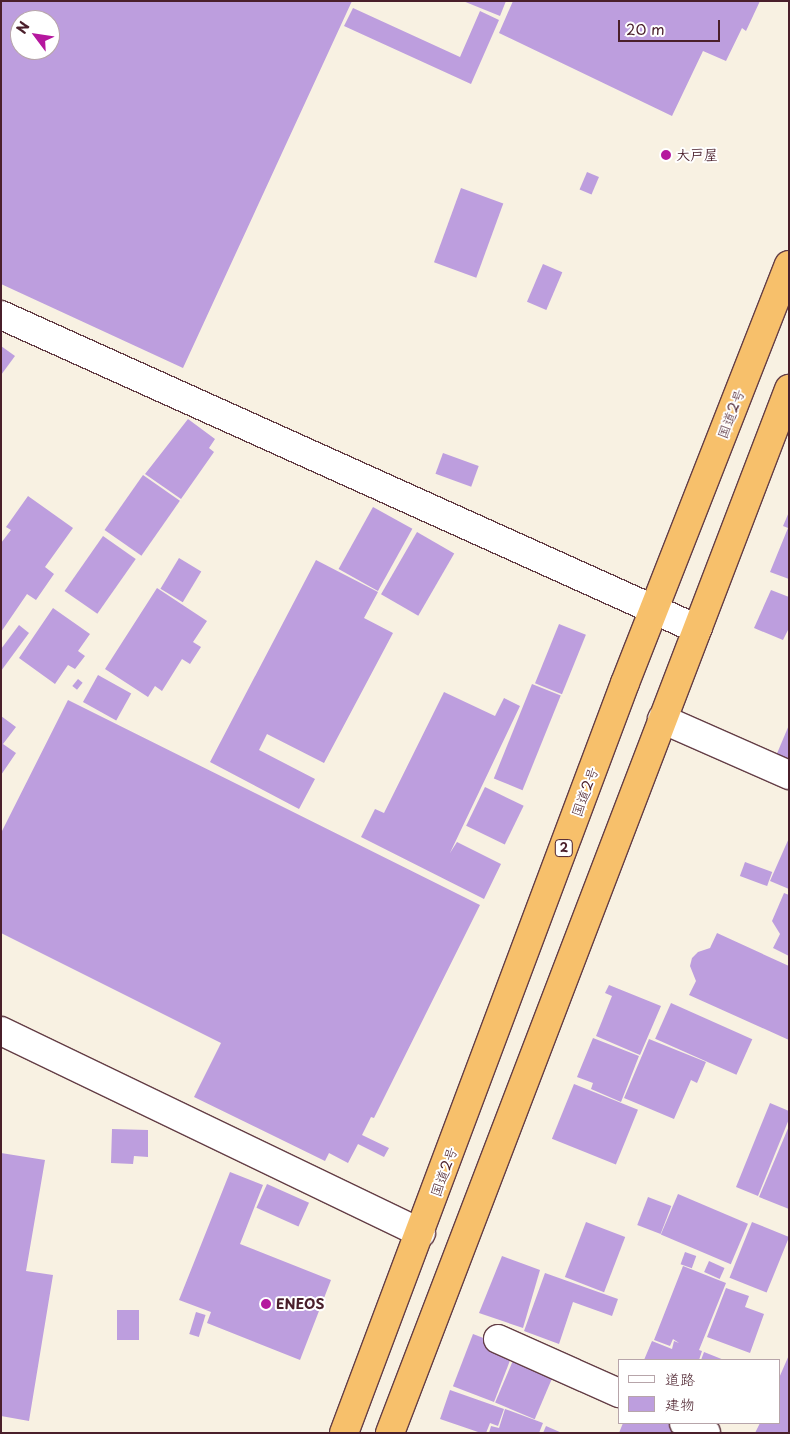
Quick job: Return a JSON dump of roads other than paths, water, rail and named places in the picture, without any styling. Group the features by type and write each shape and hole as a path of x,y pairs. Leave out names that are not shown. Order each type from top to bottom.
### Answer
{"highway":[{"name":"国道2号","path":"344,1433 655,610 789,266"},
{"path":"390,1433 789,389"}],"street":[{"path":"1,315 697,628"},
{"path":"662,719 789,776"},
{"path":"1,1031 421,1233"},
{"path":"498,1339 618,1393"},
{"path":"686,1424 706,1433"}],"place":[{"name":"大戸屋","path":"666,155"},
{"name":"ENEOS","path":"266,1304"}]}
